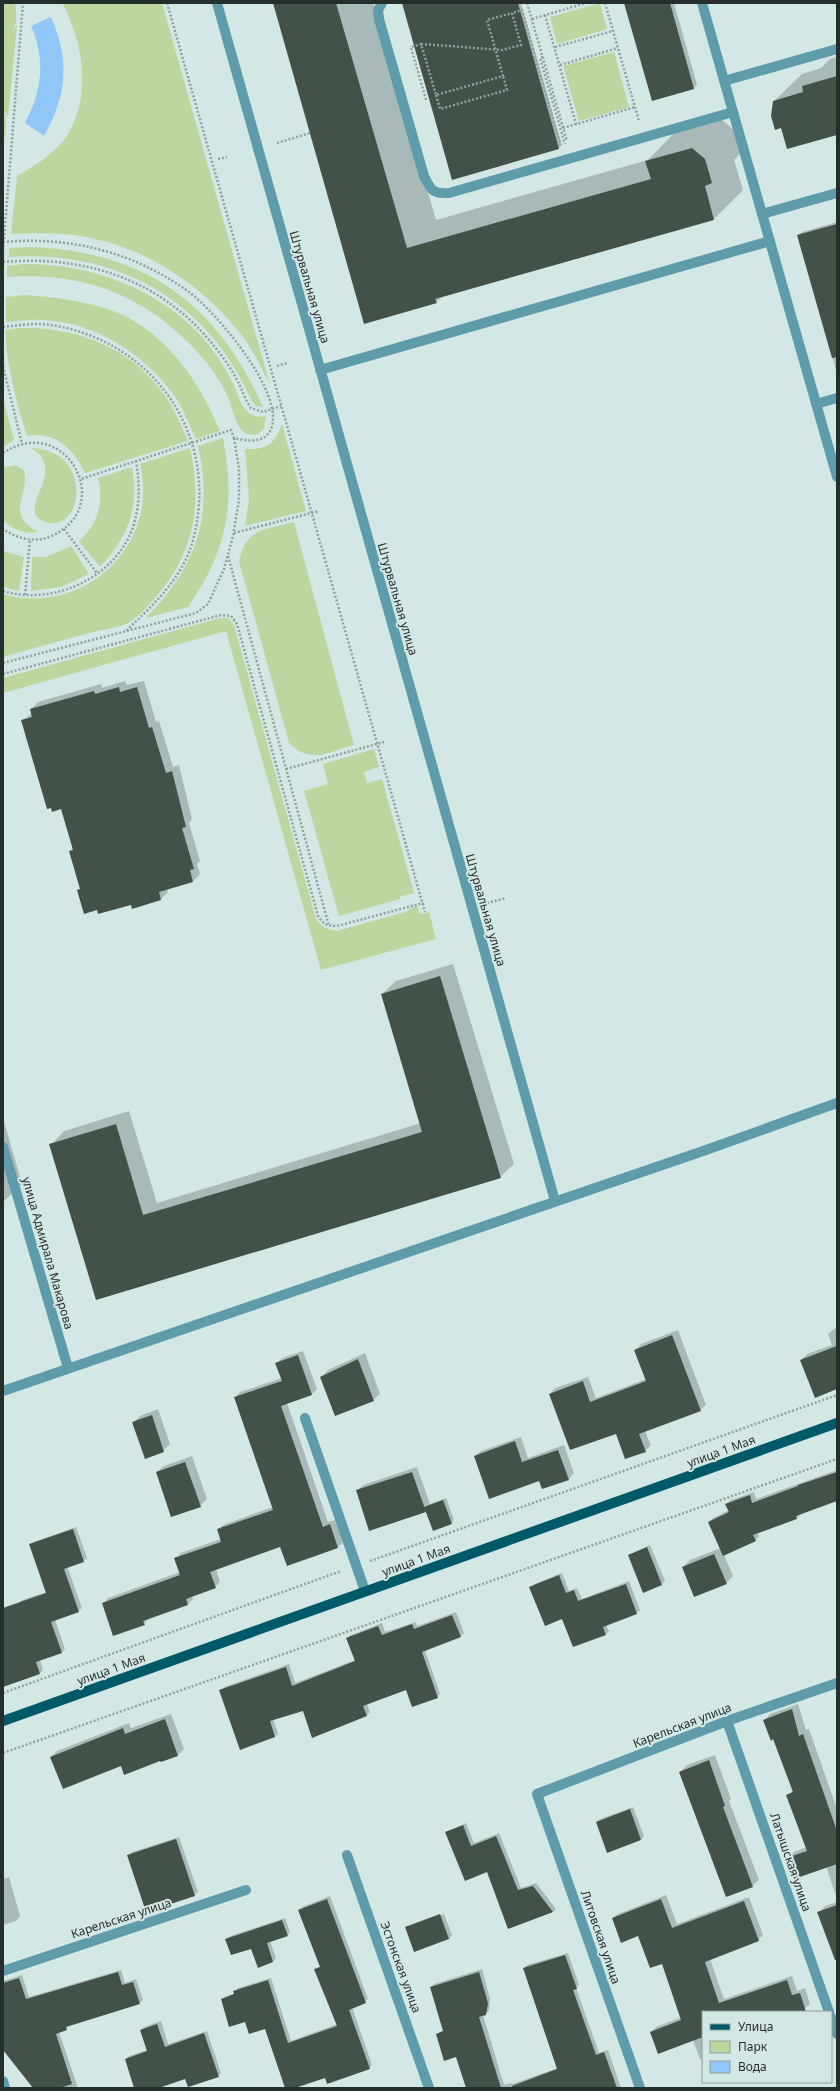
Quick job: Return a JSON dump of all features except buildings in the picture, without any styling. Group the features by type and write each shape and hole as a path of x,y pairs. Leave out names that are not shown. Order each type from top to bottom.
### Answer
{"main road":[{"name":"улица 1 Мая","path":"3,1721 837,1423"}],"street":[{"name":"Штурвальная улица","path":"217,3 555,1201"},
{"path":"382,3 378,10 379,19 424,176 431,190 439,194 449,193 733,112"},
{"path":"702,3 837,477"},
{"path":"724,81 837,49"},
{"path":"762,214 837,193"},
{"path":"320,370 770,242"},
{"path":"816,404 837,398"},
{"path":"3,1391 837,1103"},
{"name":"улица Адмирала Макарова","path":"3,1147 68,1368"},
{"path":"305,1418 365,1591"},
{"name":"Карельская улица","path":"537,1794 727,1721 837,1683"},
{"name":"Латышская улица","path":"727,1721 829,2011"},
{"name":"Литовская улица","path":"537,1794 640,2088"},
{"name":"Эстонская улица","path":"347,1855 429,2088"},
{"name":"Карельская улица","path":"3,1971 246,1890"},
{"path":"832,2019 837,2034"},
{"path":"3,2081 5,2088"}],"path":[{"path":"3,252 23,3"},
{"path":"167,3 425,912"},
{"path":"527,3 567,141"},
{"path":"532,19 586,3"},
{"path":"605,3 638,121"},
{"path":"421,44 440,109 507,90 487,20 522,10 561,148 566,147 540,58 543,57"},
{"path":"426,100 411,47 421,44 502,50 521,45 512,13"},
{"path":"546,15 576,124"},
{"path":"555,47 613,31"},
{"path":"560,65 618,48"},
{"path":"436,95 503,76"},
{"path":"563,128 635,107"},
{"path":"277,142 310,133"},
{"path":"218,159 227,157"},
{"path":"4,242 48,240 84,245 120,255 155,270 190,292 216,317 241,347 265,388 274,409 274,423 270,433 261,440 248,441 234,438"},
{"path":"3,262 30,259 58,260 112,273 147,289 165,299 210,341 238,383 251,408 263,412 281,406"},
{"path":"3,326 32,323 56,325 83,332 107,341 130,356 151,374 168,394 183,418 193,443 200,483 199,511 193,541 170,587 126,631"},
{"path":"277,366 287,363"},
{"path":"3,366 22,444"},
{"path":"3,664 196,613 208,604 224,569 234,533 239,500 239,469 234,438 231,430 81,479"},
{"path":"3,453 14,446 29,442 45,444 59,450 72,461 81,479 83,491 80,508 72,522 64,529 44,539 30,540 12,535 3,529"},
{"path":"3,590 25,595 40,595 60,592 83,582 105,568 120,551 132,530 139,504 139,482 136,461"},
{"path":"234,533 319,511"},
{"path":"64,529 97,573"},
{"path":"25,595 30,540"},
{"path":"228,556 329,926"},
{"path":"3,674 221,615 231,616 237,624 318,916 323,924 338,926 423,903"},
{"path":"286,769 384,742"},
{"path":"486,904 506,898"},
{"path":"3,1693 837,1394"},
{"path":"3,1753 837,1459"}],"green space":[{"path":"3,3 15,3 16,17 13,31 17,25 8,117 4,111 6,126 3,142"},
{"path":"62,3 162,3 270,385 250,348 235,327 205,296 170,270 132,250 90,238 61,234 11,234 17,176 48,156 63,141 71,128 81,100 82,69 80,54 77,39 67,11"},
{"path":"600,3 607,29 557,44 550,17"},
{"path":"614,52 629,107 579,121 563,66"},
{"path":"30,247 71,251 108,259 142,272 172,290 199,312 223,339 244,370 263,407 256,406 252,401 233,366 210,335 184,309 154,288 122,273 87,262 49,257 9,257 9,248"},
{"path":"23,264 73,268 97,274 144,292 165,305 185,320 211,348 229,375 246,410 255,416 266,416 264,429 256,435 243,432 236,421 228,397 216,375 206,361 169,325 149,310 128,298 83,282 33,276 7,277 7,266"},
{"path":"24,295 70,300 105,308 134,321 151,332 180,361 192,378 203,395 220,431 196,439 177,400 162,380 133,354 100,334 64,322 26,320 6,322 6,297"},
{"path":"42,328 84,336 122,354 155,382 171,405 188,441 85,473 76,457 55,439 37,435 27,436 13,384 5,330"},
{"path":"3,398 14,440 3,447"},
{"path":"282,424 306,511 245,526 249,499 245,449 265,447 273,441"},
{"path":"223,438 227,462 228,506 220,546 212,566 188,607 146,618 163,599 177,579 189,559 197,539 202,518 204,496 198,446"},
{"path":"31,448 51,452 65,462 73,475 76,490 75,504 69,516 59,522 46,522 37,517 35,509 36,500 44,479 45,468 42,457"},
{"path":"190,448 196,489 192,528 187,546 179,564 168,581 144,610 131,621 115,628 97,631 3,657 3,594 33,598 61,595 87,585 109,568 127,547 138,522 143,494 140,464"},
{"path":"15,465 24,470 25,480 20,504 22,518 28,525 38,532 24,532 10,526 3,520 3,468"},
{"path":"132,467 134,496 130,521 118,544 100,567 79,541 91,528 98,512 100,504 100,487 98,478"},
{"path":"294,522 354,745 320,755 305,754 297,750 289,743 239,561 242,550 252,536 266,529"},
{"path":"71,546 89,574 61,587 31,591 32,557 46,557"},
{"path":"3,551 24,557 19,591 3,587"},
{"path":"220,618 228,618 234,625 316,919 325,928 337,931 405,912 417,905 420,914 429,912 436,939 321,970 226,631 3,693 3,678"},
{"path":"374,749 379,767 364,772 367,783 382,779 414,893 400,897 400,899 339,916 304,791 328,784 323,764"}],"water":[{"path":"51,17 61,48 63,78 57,107 44,136 25,123 35,99 40,75 39,51 31,26"}]}
